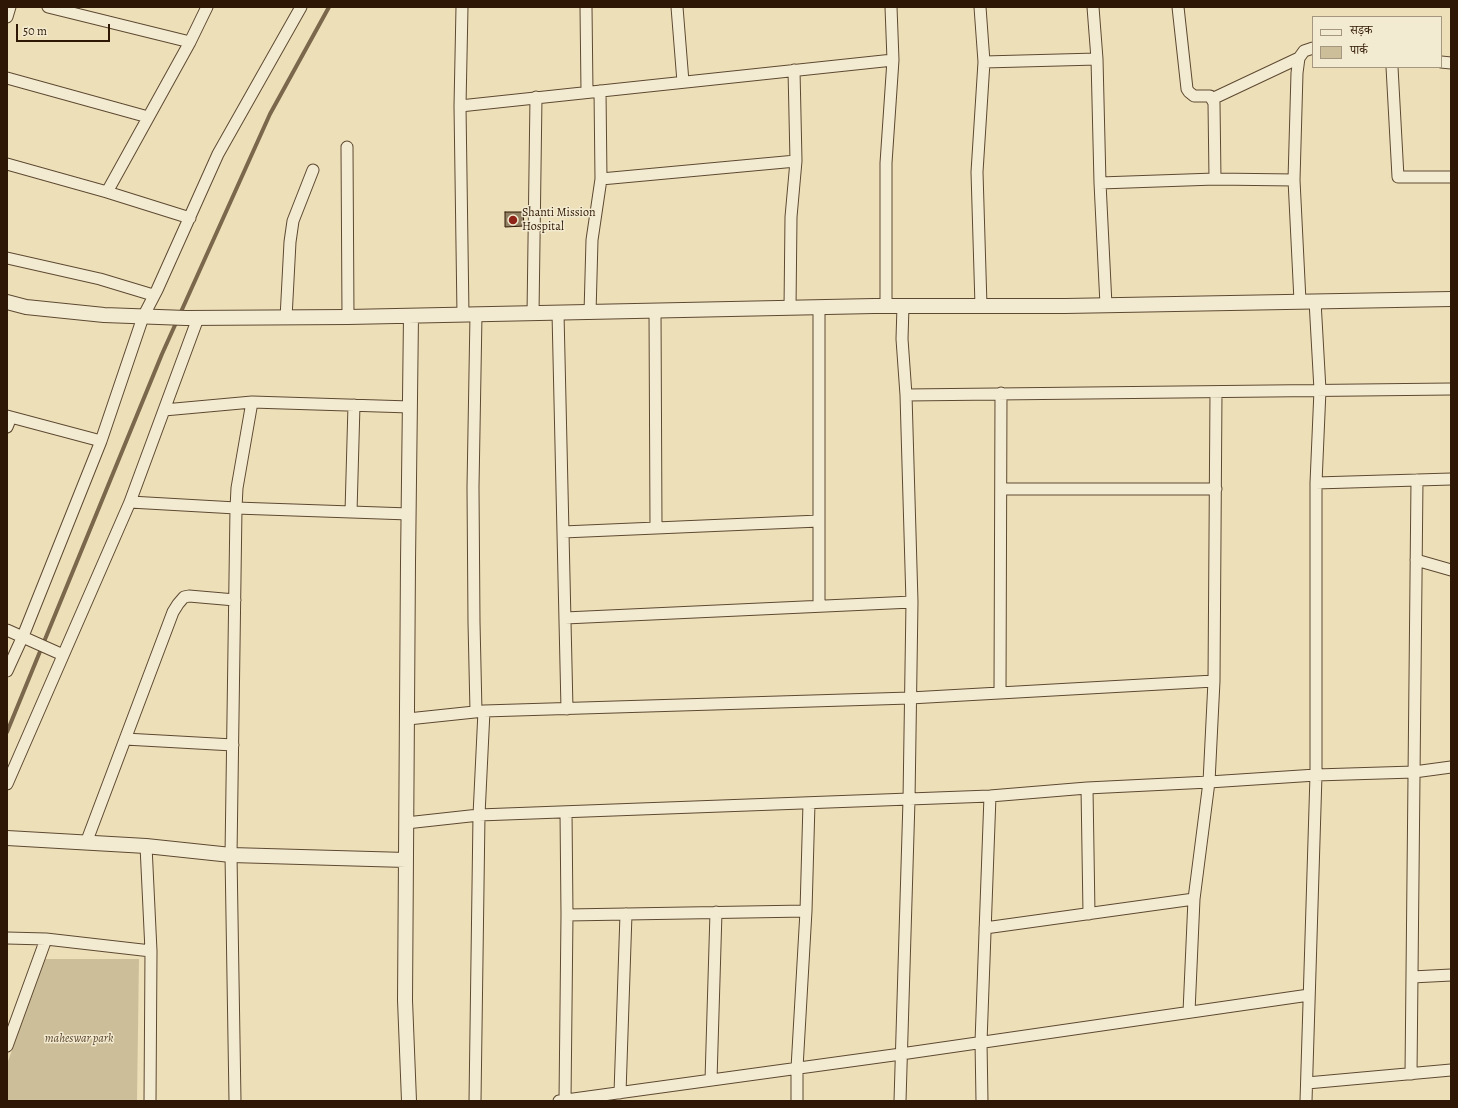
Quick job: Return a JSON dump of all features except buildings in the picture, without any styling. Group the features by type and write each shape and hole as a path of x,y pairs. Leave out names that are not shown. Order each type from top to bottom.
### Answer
{"street":[{"path":"7,17 10,7"},
{"path":"48,7 190,42"},
{"path":"107,192 190,42 207,7"},
{"path":"7,671 27,638 101,441 153,295 190,218 218,154 301,7"},
{"path":"462,7 460,106 469,315 474,622 480,712 475,1101"},
{"path":"586,7 587,92"},
{"path":"677,7 683,82"},
{"path":"886,306 886,163 893,60 891,7"},
{"path":"980,7 984,62 977,172 981,306"},
{"path":"1093,7 1097,59 1100,183 1106,305"},
{"path":"1178,7 1187,89 1194,96 1207,96 1212,99 1214,103 1215,179"},
{"path":"1300,302 1294,180 1297,73 1299,58 1304,51 1312,48"},
{"path":"1212,99 1299,58"},
{"path":"984,62 1097,59"},
{"path":"460,106 893,60"},
{"path":"1392,68 1398,177 1451,177"},
{"path":"790,308 791,217 796,161 794,70"},
{"path":"7,78 148,117"},
{"path":"590,313 592,240 601,179 600,90"},
{"path":"533,314 536,97"},
{"path":"347,147 348,317"},
{"path":"601,179 796,161"},
{"path":"7,164 107,192 190,218"},
{"path":"286,318 292,226 313,170"},
{"path":"1100,183 1215,179 1294,180"},
{"path":"7,258 100,279 153,295"},
{"path":"7,302 26,307 104,315 192,318 286,318 590,313 819,307 1106,305 1451,299"},
{"path":"1306,1101 1316,775 1316,483 1320,390 1316,301"},
{"path":"900,1101 909,800 912,602 902,306"},
{"path":"819,307 819,606"},
{"path":"655,311 656,528"},
{"path":"558,313 567,709"},
{"path":"409,1101 405,1000 408,719 408,514 411,316"},
{"path":"7,784 59,653 130,502 164,410 192,318"},
{"path":"906,395 1451,389"},
{"path":"1189,1012 1194,899 1209,782 1214,681 1216,392"},
{"path":"1000,693 1001,393"},
{"path":"164,410 252,402 410,407"},
{"path":"234,1101 231,855 236,508 237,488 252,402"},
{"path":"351,512 354,405"},
{"path":"8,420 101,441"},
{"path":"1316,483 1451,479"},
{"path":"1411,1074 1417,480"},
{"path":"1001,489 1216,489"},
{"path":"130,502 236,508 408,514"},
{"path":"563,532 819,521"},
{"path":"1416,560 1451,570"},
{"path":"86,843 173,612 182,599 189,596 235,600"},
{"path":"565,618 912,602"},
{"path":"7,630 59,653"},
{"path":"408,719 480,712 910,698 1214,681"},
{"path":"125,739 233,745"},
{"path":"406,823 478,815 990,796 1087,788 1316,775 1414,772 1451,767"},
{"path":"1087,788 1089,914"},
{"path":"982,1101 981,1042 990,796"},
{"path":"797,1101 797,1068 806,910 809,803"},
{"path":"566,812 567,915 562,1101 1309,995"},
{"path":"7,838 146,846 231,855 406,860"},
{"path":"146,846 151,951 150,1101"},
{"path":"986,928 1194,899"},
{"path":"567,915 806,910"},
{"path":"711,1080 716,912"},
{"path":"620,1093 626,914"},
{"path":"7,938 46,939 151,951"},
{"path":"7,1046 46,939"},
{"path":"1412,977 1451,975"},
{"path":"1307,1083 1451,1070"}],"green space":[{"name":"maheswar park","path":"45,959 139,959 137,1101 7,1101 7,1064"}],"waterway":[{"path":"7,732 162,354 270,114 329,7"}],"place":[{"name":"Shanti Mission Hospital","path":"513,220"}]}
